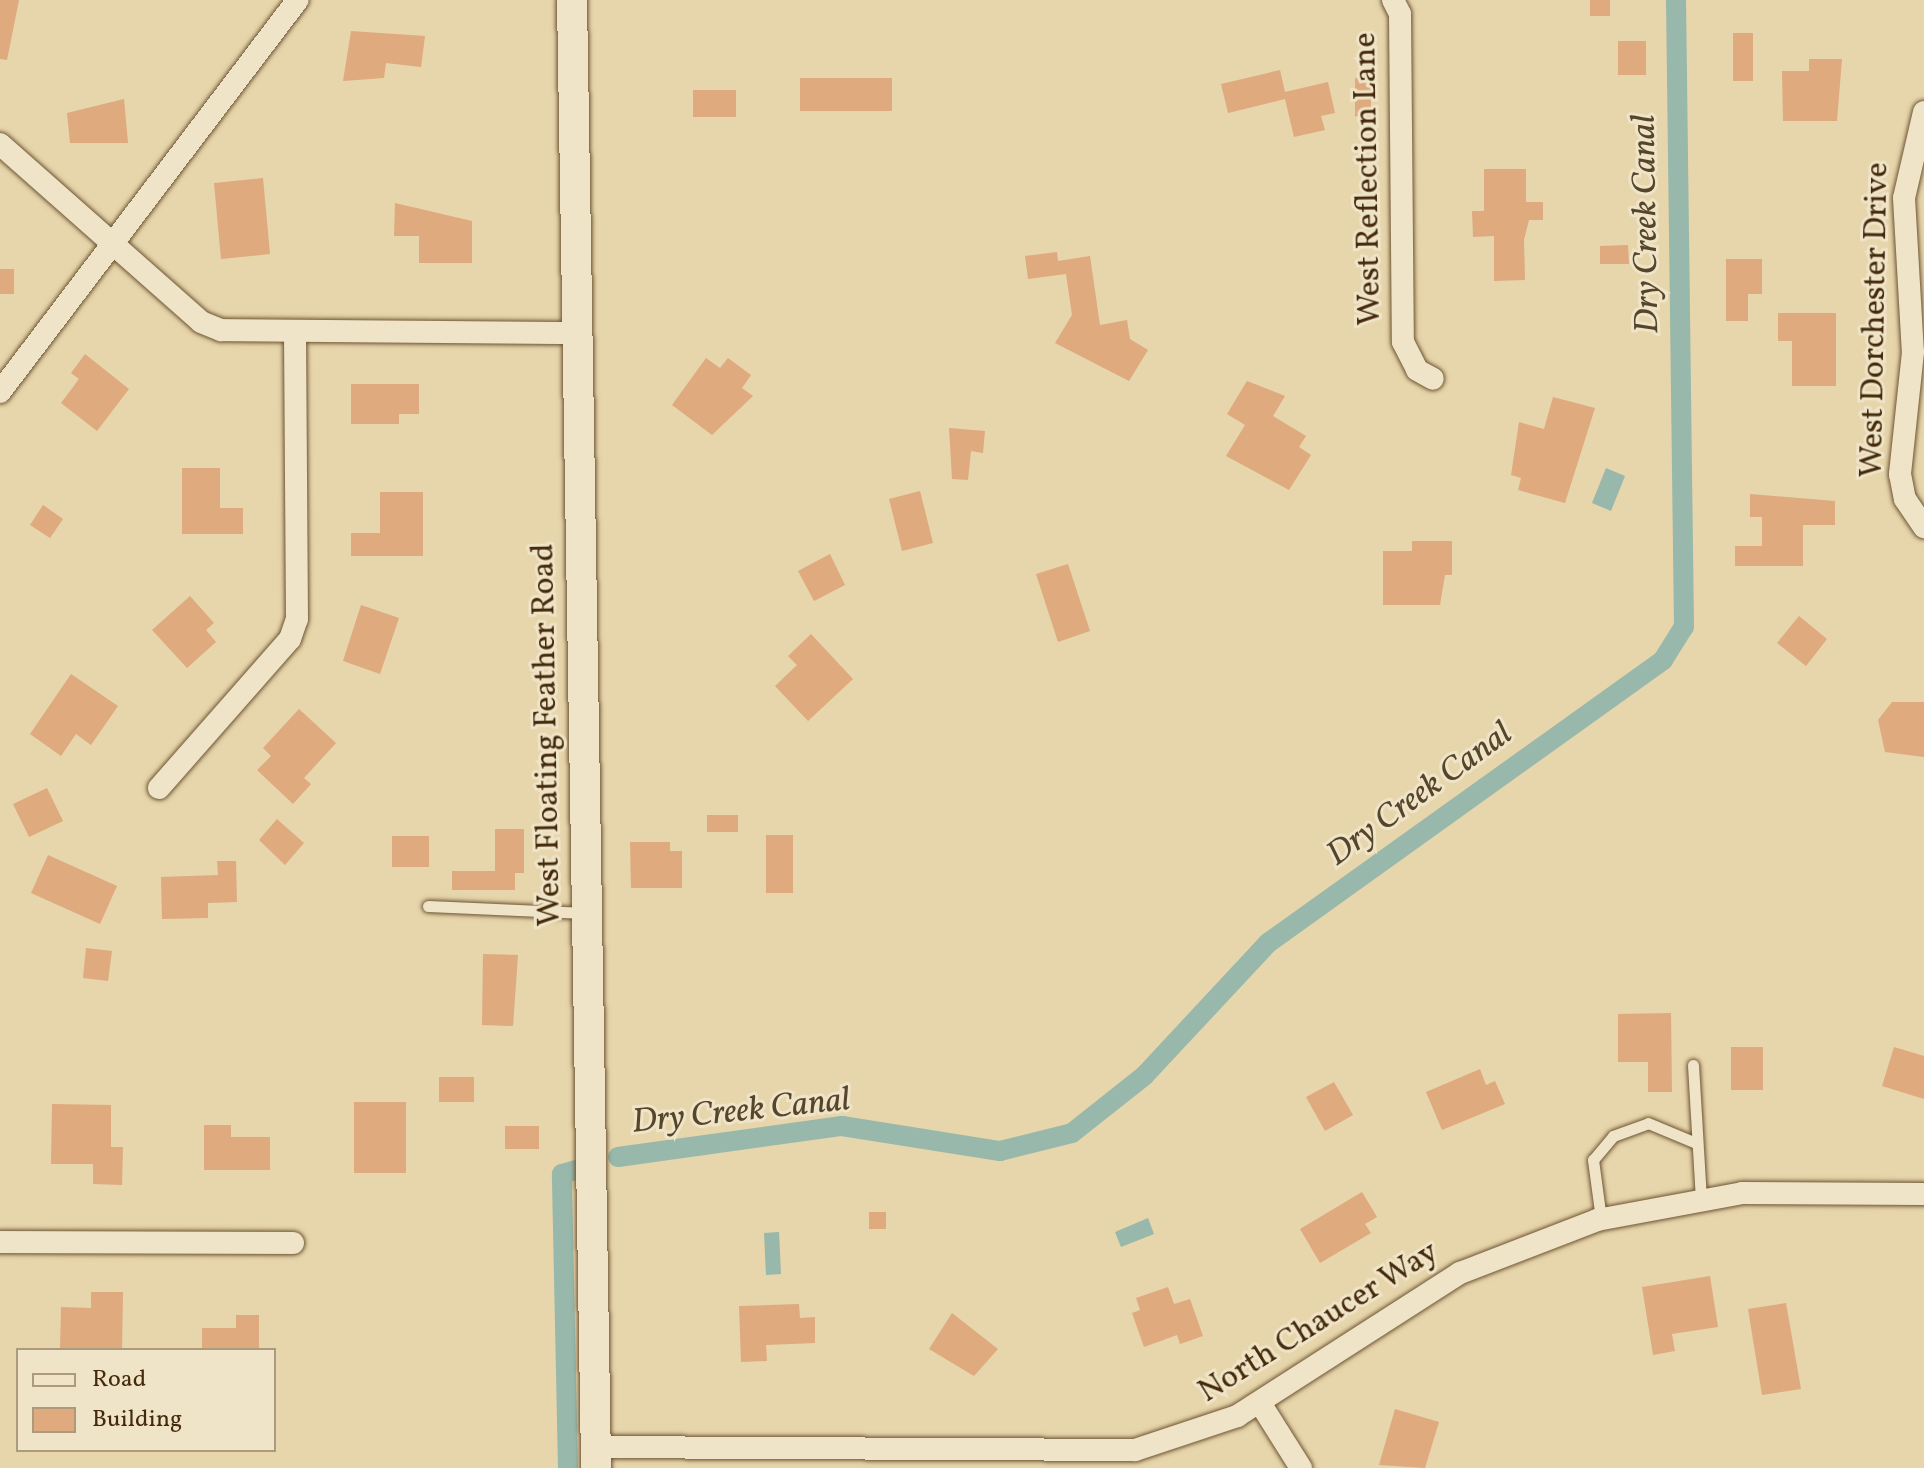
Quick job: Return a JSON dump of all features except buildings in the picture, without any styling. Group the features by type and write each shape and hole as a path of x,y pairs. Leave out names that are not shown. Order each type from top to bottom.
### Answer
{"main road":[{"name":"West Floating Feather Road","path":"572,0 596,1458"}],"street":[{"path":"0,392 298,0"},
{"name":"West Reflection Lane","path":"1401,5 1403,342 1417,370 1433,379"},
{"name":"West Dorchester Drive","path":"1924,112 1904,198 1913,352 1900,474 1905,499 1924,527"},
{"path":"0,144 201,322 242,333 577,333"},
{"path":"159,788 290,639 297,619 295,333"},
{"name":"North Chaucer Way","path":"596,1458 1108,1453 1187,1437 1260,1403 1346,1340 1460,1273 1601,1219 1701,1199 1815,1189 1924,1194"},
{"path":"0,1242 293,1243"},
{"path":"1260,1403 1301,1468"}],"lane":[{"path":"428,906 587,913"},
{"path":"1693,1065 1701,1199"},
{"path":"1601,1219 1593,1160 1613,1136 1648,1123 1696,1143"}],"shaded area":[{"path":"1606,468 1625,476 1611,511 1592,503"},
{"path":"1148,1218 1154,1234 1121,1247 1115,1232"},
{"path":"779,1232 781,1274 766,1275 764,1233"}],"waterway":[{"name":"Dry Creek Canal","path":"618,1157 842,1126 1000,1151 1072,1133 1144,1076 1268,943 1663,660 1684,627 1676,0"},
{"name":"Dry Creek Canal","path":"568,1468 562,1174 576,1170"}]}
